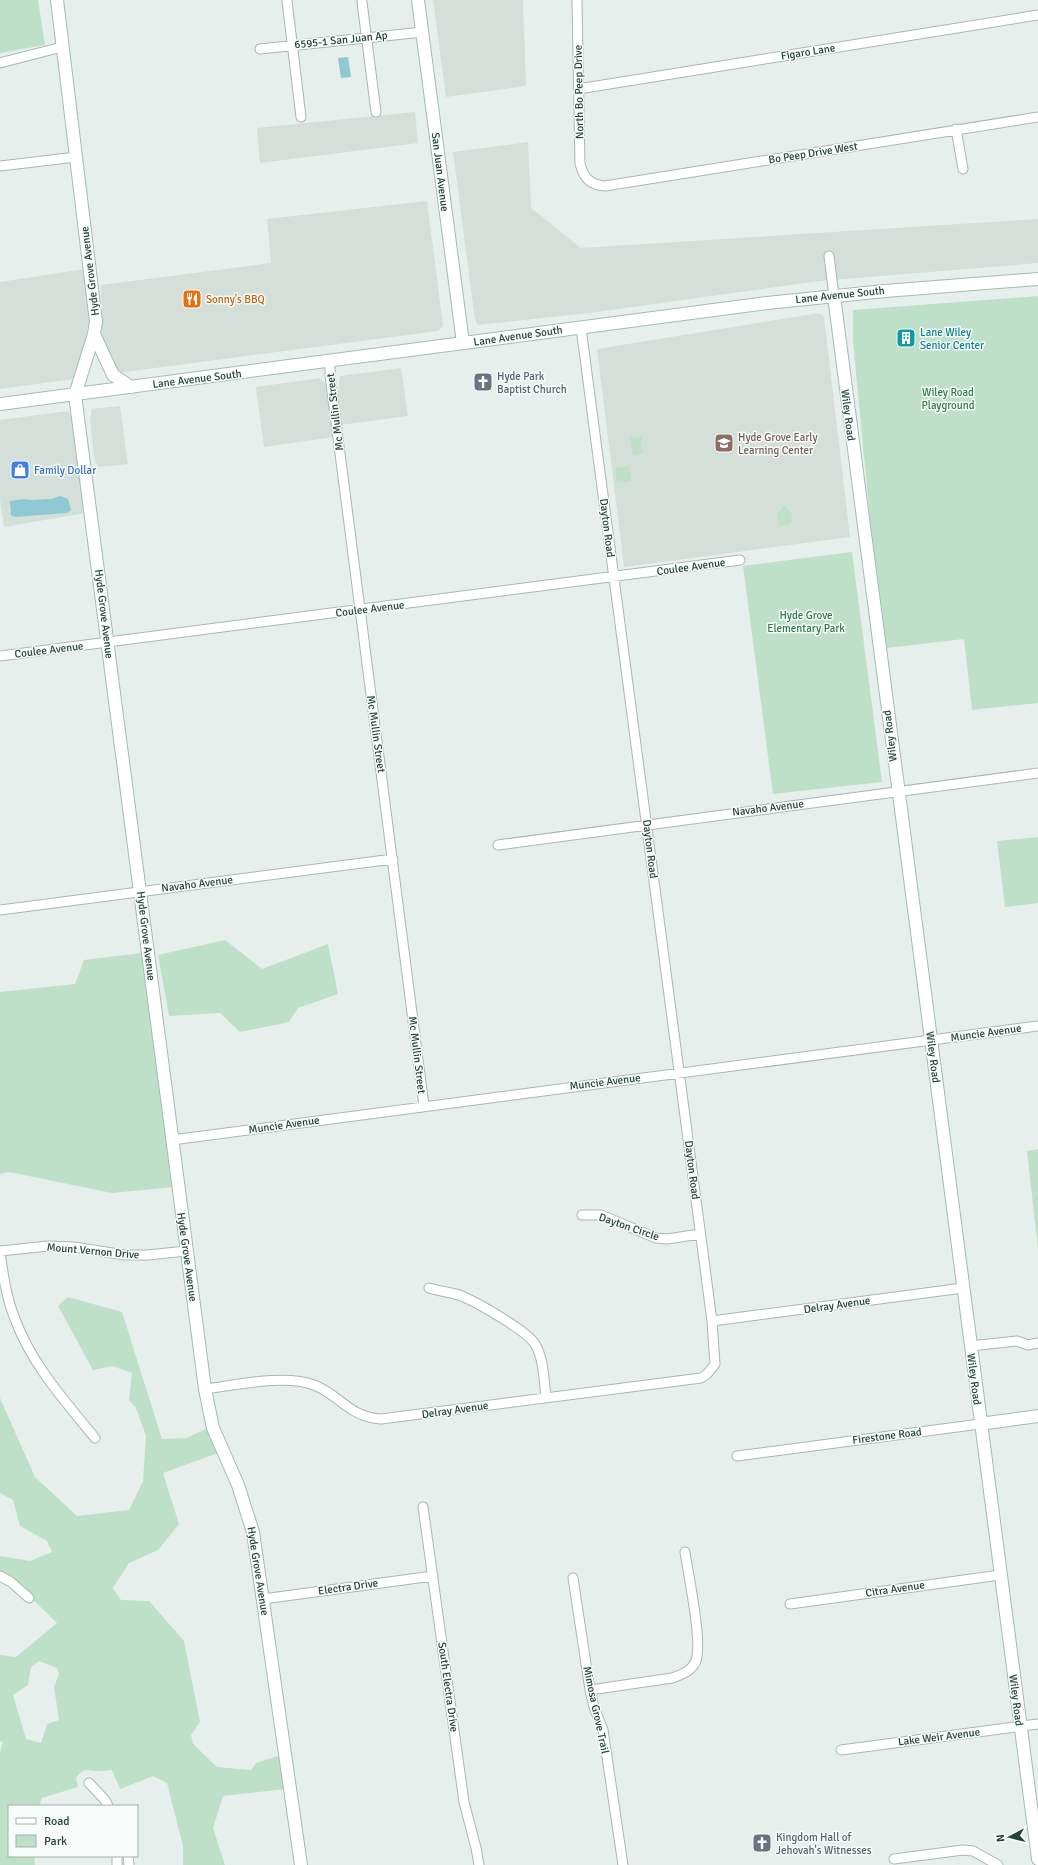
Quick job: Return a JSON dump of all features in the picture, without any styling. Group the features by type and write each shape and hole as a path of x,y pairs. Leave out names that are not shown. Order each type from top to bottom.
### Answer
{"street":[{"name":"Hyde Grove Avenue","path":"57,0 94,294 96,322 94,334 76,395 186,1251 205,1389 213,1428 246,1506 256,1545 301,1865"},
{"name":"San Juan Avenue","path":"418,0 463,344"},
{"name":"North Bo Peep Drive","path":"577,0 580,164 582,174 588,181"},
{"path":"287,1 301,117"},
{"path":"362,2 365,37 376,112"},
{"name":"Figaro Lane","path":"578,89 1038,15"},
{"name":"6595-1 San Juan Ap","path":"260,49 422,32"},
{"path":"0,63 62,47"},
{"name":"Bo Peep Drive West","path":"588,181 596,185 605,186 1038,117"},
{"path":"956,129 963,169"},
{"path":"0,166 76,156"},
{"name":"Wiley Road","path":"829,256 962,1288 1038,1859"},
{"name":"Lane Avenue South","path":"0,404 463,344 685,313 834,296 1038,279"},
{"name":"Dayton Road","path":"581,328 712,1321 716,1357 712,1370"},
{"path":"94,334 113,376 130,387"},
{"name":"Mc Mullin Street","path":"330,361 330,376 424,1106"},
{"name":"Coulee Avenue","path":"0,656 740,560"},
{"name":"Navaho Avenue","path":"498,845 647,824 1038,774"},
{"name":"Navaho Avenue","path":"0,910 393,859"},
{"name":"Muncie Avenue","path":"172,1140 1038,1026"},
{"name":"Dayton Circle","path":"582,1215 602,1215 656,1238 667,1239 700,1234"},
{"name":"Mount Vernon Drive","path":"0,1251 48,1246 125,1255 148,1255 186,1251"},
{"path":"0,1251 8,1297 25,1343 51,1384 95,1438"},
{"path":"429,1288 460,1296 518,1328 528,1336 535,1344 541,1357 546,1398"},
{"name":"Delray Avenue","path":"712,1321 962,1288"},
{"path":"970,1346 1017,1341 1028,1345 1038,1343"},
{"name":"Delray Avenue","path":"205,1389 294,1380 316,1386 362,1416 381,1419 701,1378 712,1370"},
{"name":"Firestone Road","path":"737,1456 1038,1416"},
{"name":"South Electra Drive","path":"423,1507 464,1802 479,1865"},
{"path":"590,1690 672,1678 682,1674 695,1663 699,1646 685,1552"},
{"name":"Citra Avenue","path":"790,1604 1000,1574"},
{"path":"0,1576 11,1582 29,1598"},
{"name":"Electra Drive","path":"263,1599 433,1576"},
{"name":"Mimosa Grove Trail","path":"573,1578 590,1690 594,1707 603,1730 623,1865"},
{"name":"Lake Weir Avenue","path":"841,1750 1038,1724"},
{"path":"89,1783 105,1800 108,1805"},
{"path":"894,1859 963,1850 973,1851 998,1865"}],"shaded area":[{"path":"433,0 523,0 526,86 446,97"},
{"path":"415,112 418,143 260,163 257,128"},
{"path":"528,142 531,208 581,248 1038,219 1038,263 820,281 589,313 478,325 475,320 453,152"},
{"path":"427,201 443,326 438,331 117,373 106,354 102,333 101,285 271,263 267,219"},
{"path":"85,269 89,296 89,321 84,347 73,379 0,389 0,282"},
{"name":"Hyde Grove Early Learning Center","path":"819,313 824,317 850,537 624,567 597,349"},
{"path":"401,368 408,416 340,425 337,400 340,376"},
{"path":"320,378 328,388 334,437 264,447 256,387"},
{"path":"120,406 128,464 98,467 94,458 90,419 92,409"},
{"path":"68,411 72,418 85,513 4,527 0,499 0,420"}],"green space":[{"path":"0,0 38,0 45,45 0,53"},
{"name":"Wiley Road Playground","path":"1038,296 1038,703 972,710 964,639 887,648 872,539 853,342 853,310"},
{"path":"641,436 643,454 633,456 630,438"},
{"path":"629,466 631,481 617,483 615,468"},
{"path":"783,506 785,506 791,513 792,520 789,525 780,526 777,515"},
{"name":"Hyde Grove Elementary Park","path":"852,552 882,782 773,794 743,566"},
{"path":"1038,837 1038,903 1005,907 997,841"},
{"path":"225,940 262,969 328,944 338,994 298,1008 289,1022 240,1032 220,1013 169,1016 158,955"},
{"path":"142,953 174,1187 112,1193 9,1172 0,1174 0,992 75,984 84,960"},
{"path":"1038,1149 1038,1249 1027,1151"},
{"path":"68,1297 122,1312 162,1439 186,1438 208,1428 218,1453 163,1473 179,1524 158,1550 129,1563 113,1588 121,1600 149,1601 184,1641 200,1722 191,1735 193,1744 217,1767 251,1770 256,1763 281,1755 286,1789 223,1796 213,1828 225,1865 183,1865 183,1846 167,1783 153,1776 120,1789 112,1770 86,1770 76,1778 78,1787 42,1798 39,1805 8,1805 8,1857 34,1857 35,1865 0,1865 0,1752 3,1742 0,1741 0,1655 16,1657 57,1623 11,1578 0,1572 0,1556 30,1561 52,1552 47,1541 20,1526 13,1500 0,1493 0,1398 35,1477 77,1516 129,1510 143,1481 146,1436 136,1408 129,1400 132,1373 112,1366 93,1370 58,1306","holes":["39,1661 57,1668 59,1674 54,1687 59,1720 47,1724 41,1743 26,1739 13,1695 28,1685 31,1667"]}],"water":[{"path":"348,57 351,77 341,78 338,58"},
{"path":"60,496 68,499 71,510 67,513 15,517 11,515 10,501 24,499 51,499"}],"place":[{"name":"Sonny's BBQ","path":"192,299"},
{"name":"Lane Wiley Senior Center","path":"906,338"},
{"name":"Hyde Park Baptist Church","path":"483,382"},
{"name":"Hyde Grove Early Learning Center","path":"724,443"},
{"name":"Family Dollar","path":"20,470"},
{"name":"Kingdom Hall of Jehovah's Witnesses","path":"762,1843"}]}
